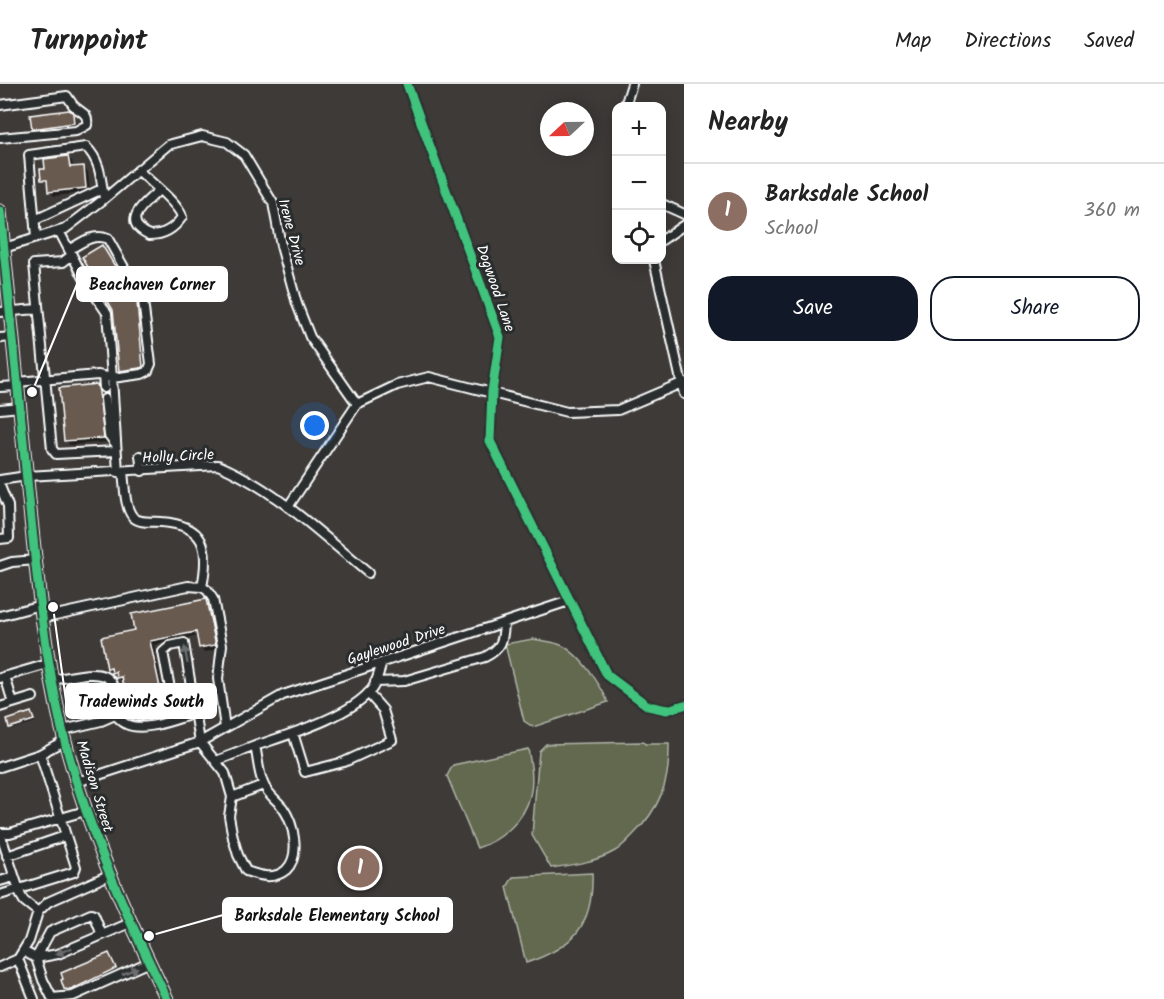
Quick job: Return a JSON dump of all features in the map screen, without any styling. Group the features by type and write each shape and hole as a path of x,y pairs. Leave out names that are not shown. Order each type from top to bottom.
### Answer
{"main road":[{"name":"Madison Street","path":"0,213 4,248 5,312 13,337 48,664 64,735 85,811 109,875 167,999"}],"street":[{"name":"Dogwood Lane","path":"407,84 500,337 492,392 490,441 569,601"},
{"path":"626,102 632,84"},
{"path":"0,105 67,96 73,105 85,113 88,119 87,125 76,131 0,138"},
{"name":"Irene Drive","path":"4,248 65,229 168,145 202,136 227,142 244,154 273,203 297,304 310,338 357,404"},
{"path":"36,237 29,155 86,147 98,162 104,199"},
{"path":"138,170 159,190 180,212 182,217 177,225 166,233 150,235 138,227 135,216 159,190"},
{"path":"35,220 102,189"},
{"path":"666,206 684,214"},
{"path":"666,237 684,225"},
{"path":"59,231 86,282 107,313 116,447 129,510 133,517 144,522 181,525 198,534 202,540 205,573 202,587"},
{"path":"0,387 18,384 46,381 98,375 112,378 148,371 151,364 143,301 108,239 99,235 88,239 63,261 34,264 46,381 52,449 56,454 116,447"},
{"path":"655,264 684,394"},
{"path":"5,312 38,309"},
{"path":"0,338 13,337"},
{"path":"104,376 104,388"},
{"path":"288,507 357,404 397,385 429,377 567,412 618,410 682,382"},
{"path":"105,399 109,435 116,447"},
{"path":"0,408 20,407"},
{"path":"140,456 142,471"},
{"name":"Holly Circle","path":"0,480 27,476 218,465 243,476 288,507 368,573"},
{"path":"0,486 8,506 9,538 0,539"},
{"path":"0,566 12,562 36,560"},
{"path":"42,618 194,585 207,590 213,599 222,645 218,679 225,728"},
{"path":"569,601 607,675 648,706 667,710 684,705"},
{"name":"Gaylewood Drive","path":"77,782 200,742 283,696 569,601"},
{"path":"0,616 40,605"},
{"path":"375,682 404,681 490,654 496,651 503,640 504,623"},
{"path":"176,719 163,652 170,646 184,643 200,742 225,773 232,797 229,816 238,855 246,871 262,877 279,876 291,865 295,850 291,828 284,810 263,785 255,746"},
{"path":"216,761 293,733 354,706 374,687 382,663"},
{"path":"13,704 3,677 48,664"},
{"path":"52,680 96,673 106,675 114,685 117,702 115,715"},
{"path":"293,733 305,772 344,762 392,740 383,710 368,693"},
{"path":"0,708 33,697"},
{"path":"115,715 125,723 134,726 149,726 196,713"},
{"path":"0,766 40,754 64,735 115,715"},
{"path":"0,895 74,872 76,867 40,754"},
{"path":"232,797 263,785"},
{"path":"38,912 24,902 4,853 0,833 10,833 85,811"},
{"path":"4,853 65,836"},
{"path":"0,967 21,955 29,941 38,912 48,902 109,875"},
{"path":"0,881 14,877"},
{"path":"102,935 92,914 50,932 37,961 52,998 73,996 149,962"},
{"path":"21,955 37,961 130,923"},
{"path":"21,955 34,999"}],"green space":[{"path":"533,639 558,644 573,653 594,677 608,702 533,727 524,721 505,644"},
{"path":"643,742 645,744 669,744 665,783 650,816 626,842 608,855 551,868 532,835 539,751 546,744"},
{"path":"528,749 532,778 527,805 510,829 486,845 477,848 447,776 453,765"},
{"path":"592,873 589,907 578,932 557,950 526,963 507,887 513,877"}],"building":[{"path":"69,110 73,113 74,123 32,129 30,115"},
{"path":"68,156 70,167 84,166 86,188 48,192 47,180 41,180 40,169 45,169 44,159"},
{"path":"102,245 137,302 143,367 140,368 119,371 113,310 82,257"},
{"path":"97,384 104,438 64,441 59,388"},
{"path":"206,599 216,645 199,648 196,632 150,641 161,692 149,695 154,718 138,721 131,719 122,677 117,678 116,672 112,673 111,668 107,669 101,637 134,630 131,614"},
{"path":"31,712 34,720 9,728 7,720"},
{"path":"109,953 116,968 71,990 64,989 61,973"}],"cycle path":[{"path":"407,84 500,337 492,392 490,441 607,675 648,706 667,710 684,705"},
{"path":"0,211 38,586 62,729 82,799 107,867 167,999"}],"place":[{"name":"Beachaven Corner","path":"32,392"},
{"name":"Tradewinds South","path":"53,607"},
{"name":"Barksdale School","path":"360,868"},
{"name":"Barksdale Elementary School","path":"149,936"}]}
